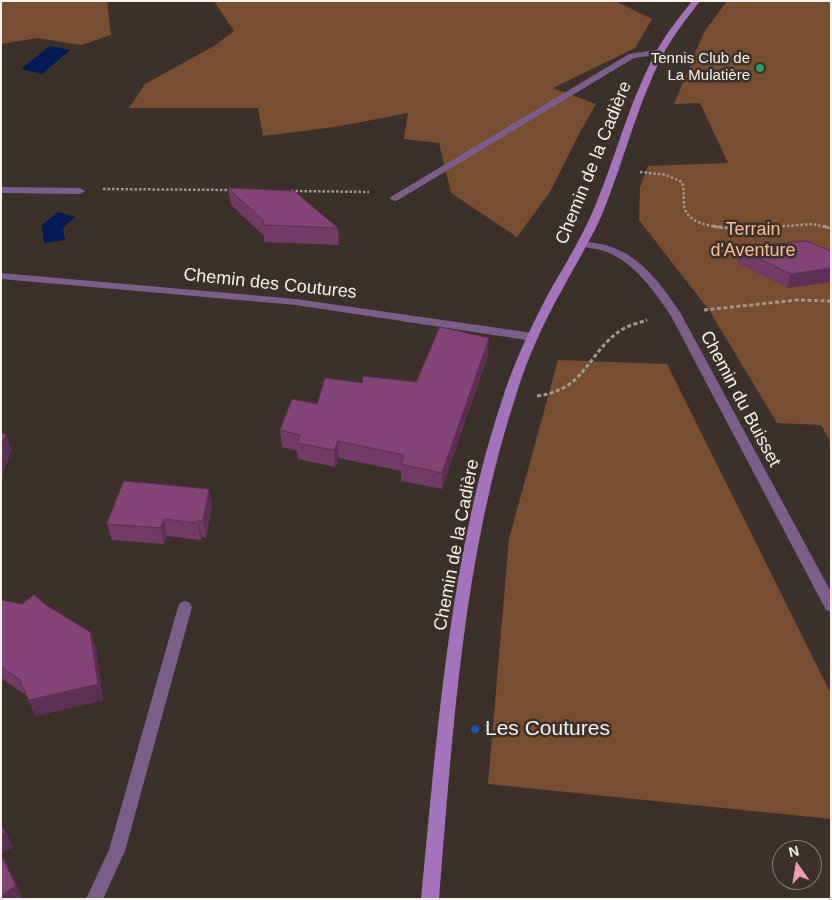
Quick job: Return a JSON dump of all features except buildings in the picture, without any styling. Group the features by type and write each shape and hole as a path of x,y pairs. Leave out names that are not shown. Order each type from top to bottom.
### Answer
{"street":[{"name":"Chemin de la Cadière","path":"430,899 448,716 466,582 476,522 487,474 511,392 533,337 558,288 584,244 615,168 637,103 661,52 671,34 696,1"},
{"name":"Chemin de la Cadière","path":"394,198 632,56 661,52"},
{"path":"1,190 80,191"},
{"name":"Chemin du Buisset","path":"584,244 610,250 626,258 655,283 676,315 831,606"},
{"name":"Chemin des Coutures","path":"1,276 296,302 533,337"},
{"path":"94,899 117,851 185,606"}],"path":[{"path":"615,168 666,175 682,182 686,193 684,207 691,218 709,226 738,229 813,224 831,228"},
{"path":"80,191 112,188 238,190"},
{"path":"287,191 374,192 394,198"},
{"path":"704,310 797,300 831,301"},
{"path":"533,396 546,396 559,392 591,366 601,351 621,330 650,320"}],"green space":[{"path":"1,1 107,1 111,35 81,45 37,38 1,44"},
{"path":"214,1 615,1 652,19 635,48 553,88 596,104 550,192 517,237 451,193 439,143 404,139 408,113 335,127 263,136 258,108 129,108 145,84 214,46 234,31"},
{"name":"Terrain d'Aventure","path":"727,1 831,1 831,443 821,425 777,423 709,310 639,220 640,187 648,166 728,163 700,103 674,104 704,32"},
{"path":"558,360 667,364 831,694 831,819 488,784 509,539"}],"shaded area":[{"path":"50,46 70,50 42,74 21,69"},
{"path":"58,212 75,217 63,228 65,240 44,243 42,225"}],"place":[{"name":"Tennis Club de La Mulatière","path":"760,68"},
{"name":"Les Coutures","path":"475,729"}]}
